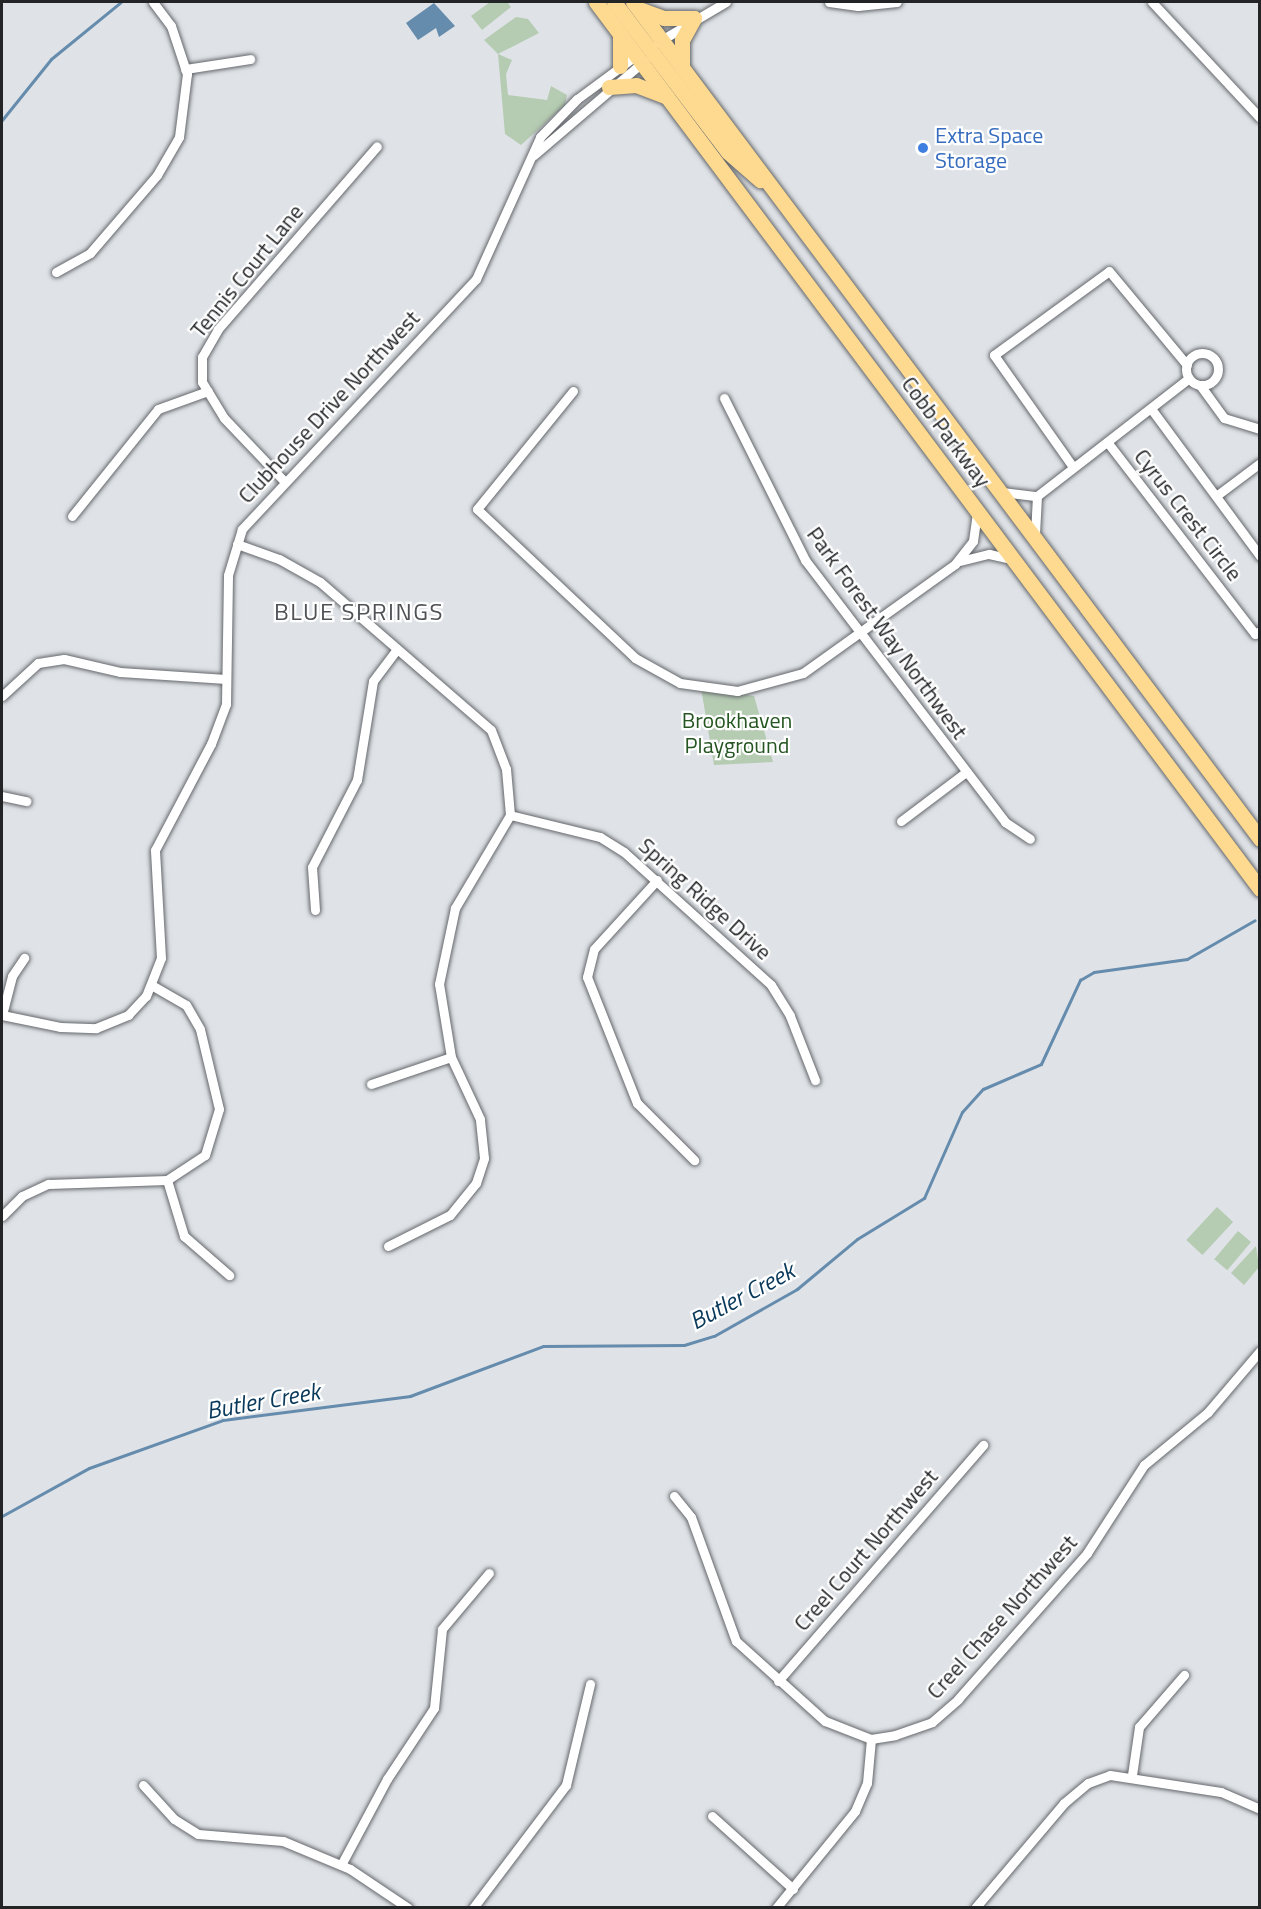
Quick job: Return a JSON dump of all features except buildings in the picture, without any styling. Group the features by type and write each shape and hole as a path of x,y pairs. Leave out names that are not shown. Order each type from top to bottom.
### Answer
{"main road":[{"name":"Cobb Parkway","path":"597,2 620,32 648,51 682,67 1260,839"},
{"path":"614,2 648,51 728,152 774,190"},
{"name":"Cobb Parkway","path":"635,5 648,51 668,97 1260,890"},
{"path":"635,5 664,18 694,18 682,40 682,67"},
{"path":"620,32 620,66"},
{"path":"609,87 636,85 668,97"}],"street":[{"path":"56,272 90,253 157,175 179,136 185,69 171,26 153,2"},
{"path":"648,51 694,18 726,2"},
{"path":"829,2 858,6 897,2"},
{"path":"1152,2 1260,118"},
{"name":"Clubhouse Drive Northwest","path":"153,986 162,934 155,850 211,744 226,704 228,575 242,528 476,279 530,159 557,118 620,66 648,51"},
{"name":"Clubhouse Drive Northwest","path":"530,159 648,51"},
{"path":"185,69 250,59"},
{"name":"Tennis Court Lane","path":"285,482 224,418 208,391 202,357 218,329 376,147"},
{"path":"1074,467 994,355 1109,271 1187,365 1188,378 1200,385 1224,418 1260,429"},
{"path":"1187,365 1200,353 1216,361 1216,378 1200,385"},
{"name":"Cyrus Crest Circle","path":"1036,496 1152,410 1188,378"},
{"path":"72,516 158,409 208,391"},
{"path":"573,391 477,509 635,658 680,682 736,692 803,673 955,564 973,541 977,510"},
{"name":"Park Forest Way Northwest","path":"724,398 800,551 1005,822 1030,839"},
{"path":"1152,410 1260,556"},
{"name":"Cyrus Crest Circle","path":"1108,443 1255,634 1260,631"},
{"path":"1216,496 1260,463"},
{"path":"1000,491 1036,496 1032,510 1036,539"},
{"path":"237,544 279,559 320,582 490,730 506,769 510,815 461,894 443,954 439,984 450,1058 483,1130 484,1158 476,1183 438,1226 388,1246"},
{"path":"955,564 989,554 1013,560"},
{"path":"315,910 312,867 357,780 373,681 397,649"},
{"path":"2,696 38,663 64,659 120,672 226,679"},
{"path":"901,821 966,772"},
{"path":"2,796 26,801"},
{"name":"Spring Ridge Drive","path":"510,815 600,837 657,880 771,985 790,1016 815,1080"},
{"path":"657,880 594,949 587,977 637,1103 694,1160"},
{"path":"2,1216 10,1207 48,1184 167,1180 205,1155 219,1109 195,1017 181,1001 153,986 128,1015 96,1028 60,1027 2,1015 12,976 24,958"},
{"path":"371,1084 450,1058"},
{"path":"167,1180 184,1236 229,1275"},
{"path":"2,1199 10,1207"},
{"name":"Creel Chase Northwest","path":"871,1739 932,1722 958,1699 1087,1553 1144,1465 1209,1412 1260,1351"},
{"name":"Creel Court Northwest","path":"778,1681 983,1445"},
{"path":"674,1496 691,1517 736,1641 825,1721 871,1739 863,1795 776,1908"},
{"path":"341,1865 387,1779 434,1708 442,1629 489,1573"},
{"path":"1132,1775 1139,1727 1184,1675"},
{"path":"473,1908 566,1785 590,1684"},
{"path":"975,1908 1088,1783 1132,1775 1221,1792 1260,1809"},
{"path":"143,1785 174,1819 198,1834 283,1841 341,1865 408,1908"},
{"path":"712,1816 793,1888"}],"green space":[{"path":"490,2 507,2 511,7 482,30 471,16"},
{"path":"516,17 528,19 539,33 498,54 484,40"},
{"path":"498,54 512,60 506,74 508,95 547,100 551,86 567,95 565,105 521,145 505,134"},
{"name":"Brookhaven Playground","path":"701,688 754,696 773,762 714,765"},
{"path":"1217,1207 1233,1222 1202,1255 1186,1240"},
{"path":"1238,1231 1251,1242 1227,1270 1214,1259"},
{"path":"1256,1246 1259,1267 1244,1285 1231,1273"}],"water":[{"path":"434,3 455,26 439,37 436,28 418,40 406,23"}],"waterway":[{"path":"2,120 51,59 121,2"},
{"name":"Butler Creek","path":"2,1516 89,1468 223,1420 410,1396 543,1346 684,1345 714,1336 797,1289 857,1239 924,1198 962,1112 983,1089 1041,1064 1080,980 1094,972 1187,959 1255,920"}],"place":[{"name":"Extra Space Storage","path":"923,148"}],"district":[{"name":"BLUE SPRINGS","path":"359,612"}]}
